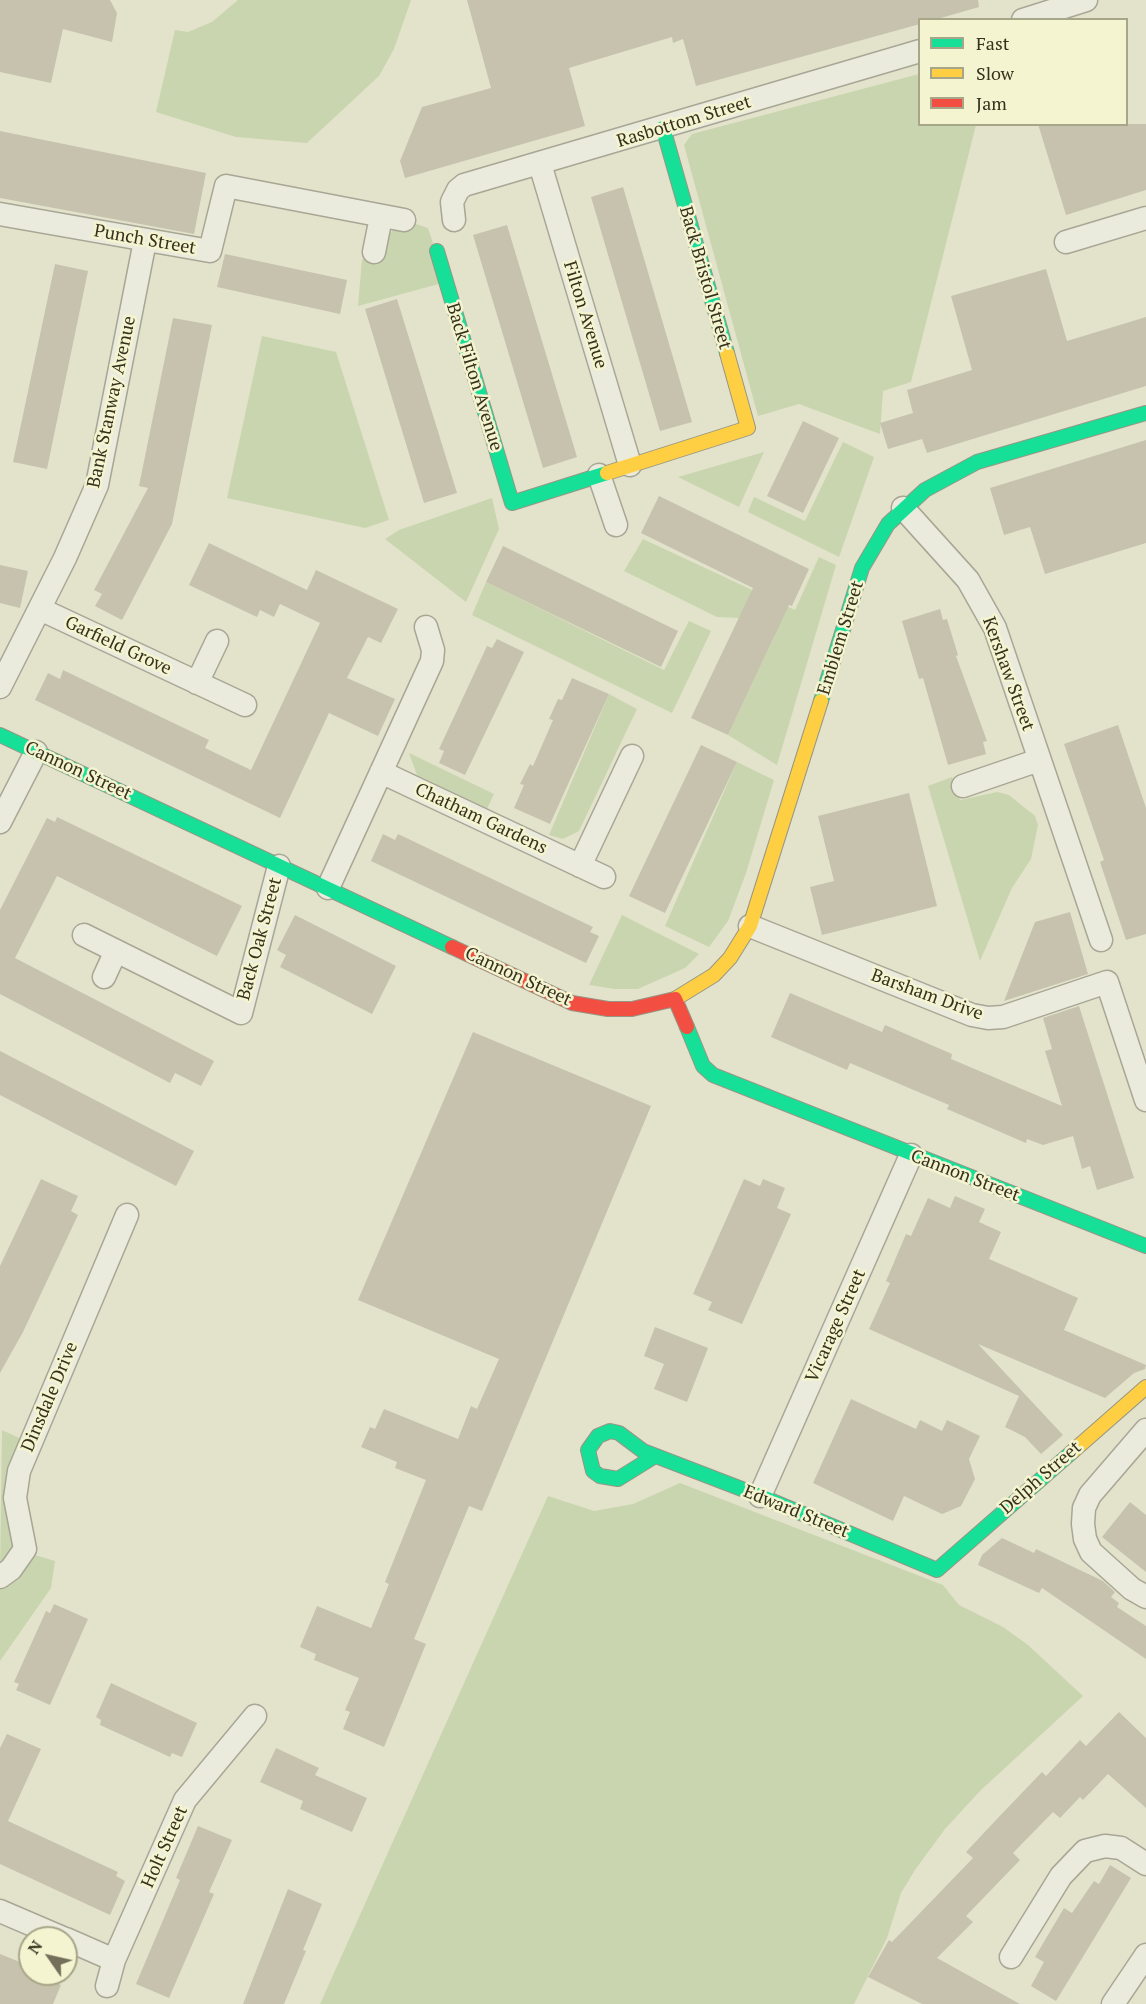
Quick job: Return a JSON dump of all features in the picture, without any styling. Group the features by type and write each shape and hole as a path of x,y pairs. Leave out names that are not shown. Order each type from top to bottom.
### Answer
{"street":[{"path":"1029,18 1086,0"},
{"name":"Rasbottom Street","path":"454,220 452,207 446,195 464,185 918,52"},
{"name":"Back Bristol Street","path":"630,465 748,428 663,128"},
{"name":"Filton Avenue","path":"540,164 630,465"},
{"name":"Punch Street","path":"0,214 210,251 226,186 404,220"},
{"path":"374,252 381,217"},
{"path":"1066,242 1146,218"},
{"name":"Bank Stanway Avenue","path":"0,687 40,609 97,484 145,241"},
{"name":"Back Filton Avenue","path":"436,251 512,503 599,475"},
{"name":"Emblem Street","path":"675,999 695,989 714,975 730,958 750,926 762,894 862,568 881,533 903,508 925,490 977,462 1146,413"},
{"path":"616,525 599,475 630,465"},
{"name":"Kershaw Street","path":"903,508 951,558 982,603 995,628 1101,940"},
{"name":"Garfield Grove","path":"40,609 245,705"},
{"path":"328,888 432,661 433,650 426,627"},
{"path":"197,682 216,641"},
{"name":"Cannon Street","path":"0,735 572,1003 608,1010 632,1009 675,999 703,1066 713,1076 1146,1245"},
{"path":"0,822 36,752"},
{"path":"580,866 632,756"},
{"path":"963,786 1039,760"},
{"name":"Chatham Gardens","path":"381,772 604,877"},
{"name":"Back Oak Street","path":"116,951 241,1013 279,866"},
{"name":"Barsham Drive","path":"750,926 972,1015 988,1018 1003,1017 1107,982 1146,1100"},
{"path":"84,935 116,951 104,977"},
{"name":"Vicarage Street","path":"760,1496 911,1155"},
{"name":"Dinsdale Drive","path":"0,1577 11,1569 26,1549 15,1498 19,1472 127,1215"},
{"name":"Delph Street","path":"937,1570 1146,1387"},
{"path":"1146,1430 1090,1495 1084,1509 1083,1524 1085,1539 1091,1552 1132,1589 1146,1597"},
{"name":"Edward Street","path":"655,1456 632,1473 618,1479 608,1478 593,1471 588,1458 588,1450 598,1436 610,1431 619,1433 637,1447 655,1456 760,1496 937,1570"},
{"name":"Holt Street","path":"107,1986 114,1960 185,1800 255,1716"},
{"path":"1011,1957 1061,1876 1085,1851 1105,1846 1121,1848 1146,1864"},
{"path":"0,1911 35,1926"},
{"path":"78,1945 114,1960"},
{"path":"1113,2004 1146,1955"}],"green space":[{"path":"238,0 411,0 394,49 379,76 307,143 236,137 156,112 175,30 188,32 212,22"},
{"path":"918,74 918,126 976,126 911,382 883,391 880,434 799,404 758,416 684,145 692,134"},
{"path":"404,220 428,228 446,282 358,306 362,260"},
{"path":"262,336 336,352 389,520 365,528 227,498"},
{"path":"843,442 874,457 839,557 748,512 754,497 805,521"},
{"path":"764,452 739,507 678,477"},
{"path":"492,498 499,529 466,602 385,539 399,530"},
{"path":"643,539 795,610 819,557 836,565 777,765 728,735 775,635 739,618 717,617 624,571"},
{"path":"486,582 664,670 689,621 711,631 672,713 472,615"},
{"path":"609,694 637,709 579,831 563,839 549,835"},
{"path":"409,753 494,794 487,809 417,775"},
{"path":"737,762 774,780 746,873 728,921 709,947 665,926"},
{"path":"952,777 960,800 997,792 1009,795 1035,816 1038,825 1031,859 1012,888 980,961 928,786"},
{"path":"622,915 699,954 685,968 638,989 615,989 589,985"},
{"path":"2,1430 30,1443 16,1491 25,1549 0,1574"},
{"path":"680,1483 943,1585 959,1605 1003,1627 1028,1645 1083,1696 980,1791 945,1829 901,1893 887,1938 854,2004 320,2004 548,1496 594,1511 633,1504"},
{"path":"25,1552 55,1561 51,1588 0,1661 0,1575"}],"building":[{"path":"0,0 110,0 117,13 112,42 63,29 51,83 0,72"},
{"path":"467,0 978,0 979,7 941,18 918,18 918,25 696,86 683,39 673,43 672,37 569,68 585,126 405,178 400,161 422,107 491,88"},
{"path":"1146,124 1146,190 1066,215 1039,126"},
{"path":"0,131 206,173 194,234 0,198"},
{"path":"623,187 692,422 660,431 591,197"},
{"path":"507,225 577,457 543,468 473,235"},
{"path":"225,254 347,280 340,314 217,287"},
{"path":"55,264 88,271 47,469 13,462"},
{"path":"1046,269 1067,341 1146,317 1146,386 927,453 922,439 888,449 880,423 913,413 907,390 972,370 951,296"},
{"path":"397,299 457,493 424,503 365,309"},
{"path":"173,318 212,325 172,524 122,620 95,606 102,594 94,590 148,488 139,486"},
{"path":"803,421 839,438 803,513 767,496"},
{"path":"1146,440 1146,543 1045,574 1030,527 1004,535 990,488"},
{"path":"659,496 809,569 792,606 789,605 728,735 691,718 753,588 641,533"},
{"path":"209,543 307,590 316,570 398,609 381,643 368,637 347,678 395,699 378,736 329,713 280,818 35,700 48,673 60,679 63,670 209,740 205,748 251,770 320,623 280,604 274,617 260,610 257,617 189,585"},
{"path":"503,546 678,631 661,667 486,582"},
{"path":"0,565 28,571 20,608 0,603"},
{"path":"940,609 943,620 947,619 958,655 956,656 987,741 983,742 986,754 948,765 923,678 919,679 902,621"},
{"path":"497,639 524,652 465,775 439,763 444,751 439,749 487,646 492,648"},
{"path":"572,678 609,694 550,824 514,808 524,785 520,784 530,764 533,766 553,720 549,719 558,699 562,700"},
{"path":"1118,725 1146,808 1146,934 1126,940 1100,862 1104,860 1064,744"},
{"path":"701,745 737,762 665,913 629,896"},
{"path":"909,793 937,906 822,935 810,887 834,881 818,816"},
{"path":"57,817 242,906 217,956 57,876 15,958 214,1061 201,1086 175,1073 170,1083 0,994 0,910 47,818 55,822"},
{"path":"383,834 395,840 398,834 593,927 590,932 599,936 586,963 371,861"},
{"path":"1070,912 1088,974 1004,1001 1035,922"},
{"path":"295,915 396,966 372,1014 280,967 286,955 277,950"},
{"path":"790,993 882,1032 885,1025 952,1054 951,1059 1062,1106 1045,1051 1052,1049 1043,1018 1079,1006 1134,1178 1097,1190 1090,1166 1082,1169 1073,1136 1043,1145 1027,1139 1026,1143 947,1109 949,1105 850,1063 847,1070 771,1037"},
{"path":"473,1032 651,1106 482,1511 469,1506 414,1639 426,1644 384,1747 343,1729 350,1712 345,1710 359,1678 314,1660 316,1654 300,1647 317,1606 371,1628 389,1584 385,1582 426,1480 395,1468 397,1462 361,1447 370,1427 375,1429 384,1409 458,1439 471,1406 477,1409 499,1359 358,1300"},
{"path":"0,1051 194,1151 176,1186 0,1095"},
{"path":"41,1179 78,1196 71,1211 78,1215 23,1332 0,1373 0,1266"},
{"path":"744,1179 760,1186 763,1179 785,1188 777,1208 791,1214 742,1324 708,1310 712,1302 693,1294"},
{"path":"955,1196 985,1209 979,1222 1001,1232 989,1259 1078,1298 1064,1330 1146,1365 1145,1369 1134,1373 1105,1398 978,1344 1063,1435 1041,1454 1025,1437 1005,1427 1019,1396 869,1329 890,1283 886,1281 906,1234 911,1236 928,1198 950,1208"},
{"path":"655,1327 708,1348 687,1402 654,1389 664,1364 644,1356"},
{"path":"851,1399 916,1429 920,1420 942,1431 947,1420 980,1436 969,1459 975,1479 961,1506 942,1514 904,1496 893,1521 813,1483"},
{"path":"1130,1502 1146,1515 1146,1572 1102,1537"},
{"path":"1002,1538 1034,1553 1036,1549 1103,1581 1115,1592 1111,1597 1119,1603 1117,1607 1146,1626 1146,1659 1042,1588 1039,1593 978,1565 982,1555"},
{"path":"54,1604 88,1619 50,1705 16,1690 19,1684 14,1682 46,1611 50,1613"},
{"path":"111,1683 197,1723 182,1757 172,1753 170,1757 100,1725 101,1720 96,1717"},
{"path":"1119,1712 1146,1738 1146,1808 1108,1774 1083,1800 1080,1797 1060,1818 1053,1812 1013,1853 1020,1860 966,1916 973,1922 937,1958 1020,2004 922,2004 868,1977 889,1940 892,1942 973,1858 966,1852 995,1821 1042,1772 1046,1776 1080,1740 1086,1746"},
{"path":"7,1734 41,1749 8,1821 118,1872 116,1876 125,1881 110,1915 0,1864 0,1748"},
{"path":"276,1748 319,1768 315,1775 367,1798 352,1832 300,1809 303,1801 260,1782"},
{"path":"198,1826 232,1840 209,1892 214,1894 169,1998 136,1984 180,1880 176,1878"},
{"path":"1110,1865 1131,1878 1056,2001 1031,1986 1044,1962 1035,1957 1064,1908 1072,1913 1094,1881 1099,1884"},
{"path":"288,1889 322,1904 303,1950 306,1951 284,2004 243,2004"},
{"path":"0,1954 18,1961 18,1986 61,1986 53,2004 0,2004"}],"traffic: fast":[{"path":"663,128 727,353"},
{"path":"437,251 512,503 607,473"},
{"path":"821,701 862,568 888,524 925,490 977,462 1146,413"},
{"path":"0,735 452,947"},
{"path":"687,1027 703,1066 713,1075 1146,1246"},
{"path":"655,1456 618,1479 600,1476 593,1471 588,1450 598,1436 610,1431 619,1433 643,1451 760,1496 937,1570 1072,1452"}],"traffic: slow":[{"path":"607,473 748,428 727,353"},
{"path":"675,999 714,975 730,958 750,926 821,701"},
{"path":"1072,1452 1146,1387"}],"traffic: jam":[{"path":"452,947 572,1003 608,1009 632,1009 675,999 687,1027"}]}
